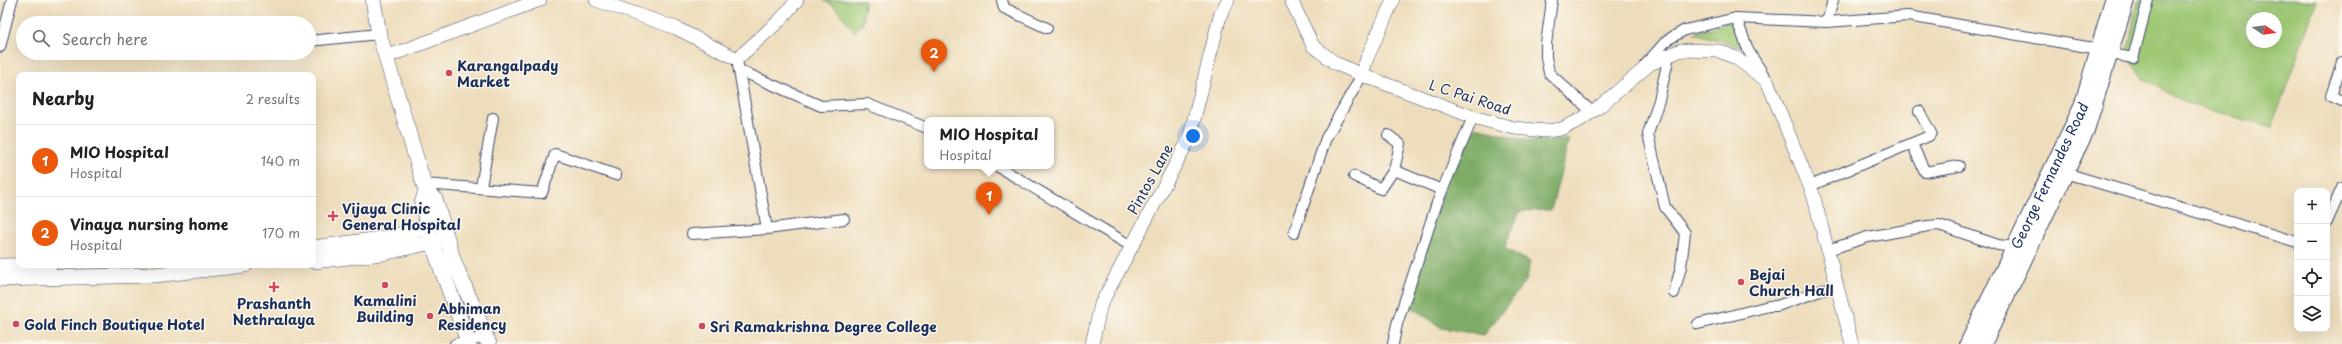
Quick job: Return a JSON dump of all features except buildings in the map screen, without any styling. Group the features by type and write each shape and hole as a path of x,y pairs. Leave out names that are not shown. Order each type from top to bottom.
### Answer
{"main road":[{"path":"373,0 379,34 428,191 422,203 435,224 464,343"},
{"name":"George Fernandes Road","path":"1983,344 2086,130 2105,52 2113,0"},
{"name":"George Fernandes Road","path":"1968,344 2016,247 2082,107 2126,0"},
{"path":"316,248 389,238 435,224"},
{"path":"316,260 383,253 439,240"},
{"path":"439,240 454,262 487,340"},
{"path":"0,266 16,266"},
{"path":"0,279 154,275 218,268"}],"street":[{"path":"0,47 12,0"},
{"path":"386,57 540,0"},
{"path":"596,0 676,28 738,64 821,106 867,104 924,127"},
{"path":"738,64 797,0"},
{"path":"1002,0 1004,8 1047,28"},
{"name":"Pintos Lane","path":"1092,344 1101,304 1189,139 1220,16 1228,0"},
{"name":"L C Pai Road","path":"1291,0 1309,40 1319,52 1335,63 1362,75 1473,117 1514,128 1546,130 1561,129 1592,112 1650,64 1681,50 1718,51 1736,58 1767,81"},
{"path":"1294,233 1326,138 1362,75 1367,58 1393,0"},
{"path":"1552,0 1546,44 1546,57 1550,73 1592,112"},
{"path":"1827,22 1833,0"},
{"path":"1640,71 1668,40 1685,30 1736,18 1827,22 1908,16 2133,58 2148,0"},
{"path":"1736,18 1749,52 1767,81 1810,186 1852,344"},
{"path":"316,40 379,34"},
{"path":"1669,56 1660,100 1648,134 1665,206 1685,233 1680,267 1674,293"},
{"path":"2342,62 2331,96 2342,101"},
{"path":"738,64 767,230"},
{"path":"1810,186 1912,144 1931,134 1919,111"},
{"path":"1393,344 1397,324 1442,190 1473,117"},
{"path":"481,187 493,118"},
{"path":"1354,176 1381,189 1394,170 1400,144 1388,135"},
{"path":"1912,144 1925,172 1959,166"},
{"path":"428,191 481,187 542,193 555,154 616,175"},
{"path":"1002,169 1131,246"},
{"path":"1394,170 1442,190"},
{"path":"2065,172 2294,241"},
{"path":"2330,215 2342,188"},
{"path":"692,234 767,230 844,219"},
{"path":"1828,250 1868,237 1939,225 1998,245 2016,247"},
{"path":"1698,324 1769,306 1777,306 1837,285"},
{"path":"464,343 487,340"}],"green space":[{"path":"823,0 864,0 863,22 855,32 835,7"},
{"path":"2139,0 2317,0 2272,127 2188,104 2143,78 2127,57 2135,13"},
{"path":"1730,22 1743,47 1694,33"},
{"path":"1476,127 1529,141 1569,140 1551,210 1520,211 1504,248 1530,262 1527,279 1484,335 1442,328 1410,306 1442,190"}],"place":[{"name":"Vinaya nursing home","path":"934,72"},
{"name":"Karangalpady Market","path":"449,73"},
{"name":"MIO Hospital","path":"989,215"},
{"name":"Vijaya Clinic General Hospital","path":"333,216"},
{"name":"Bejai Church Hall","path":"1741,282"},
{"name":"Kamalini Building","path":"385,285"},
{"name":"Prashanth Nethralaya","path":"274,287"},
{"name":"Abhiman Residency","path":"430,316"},
{"name":"Gold Finch Boutique Hotel","path":"16,324"},
{"name":"Sri Ramakrishna Degree College","path":"702,326"}]}
